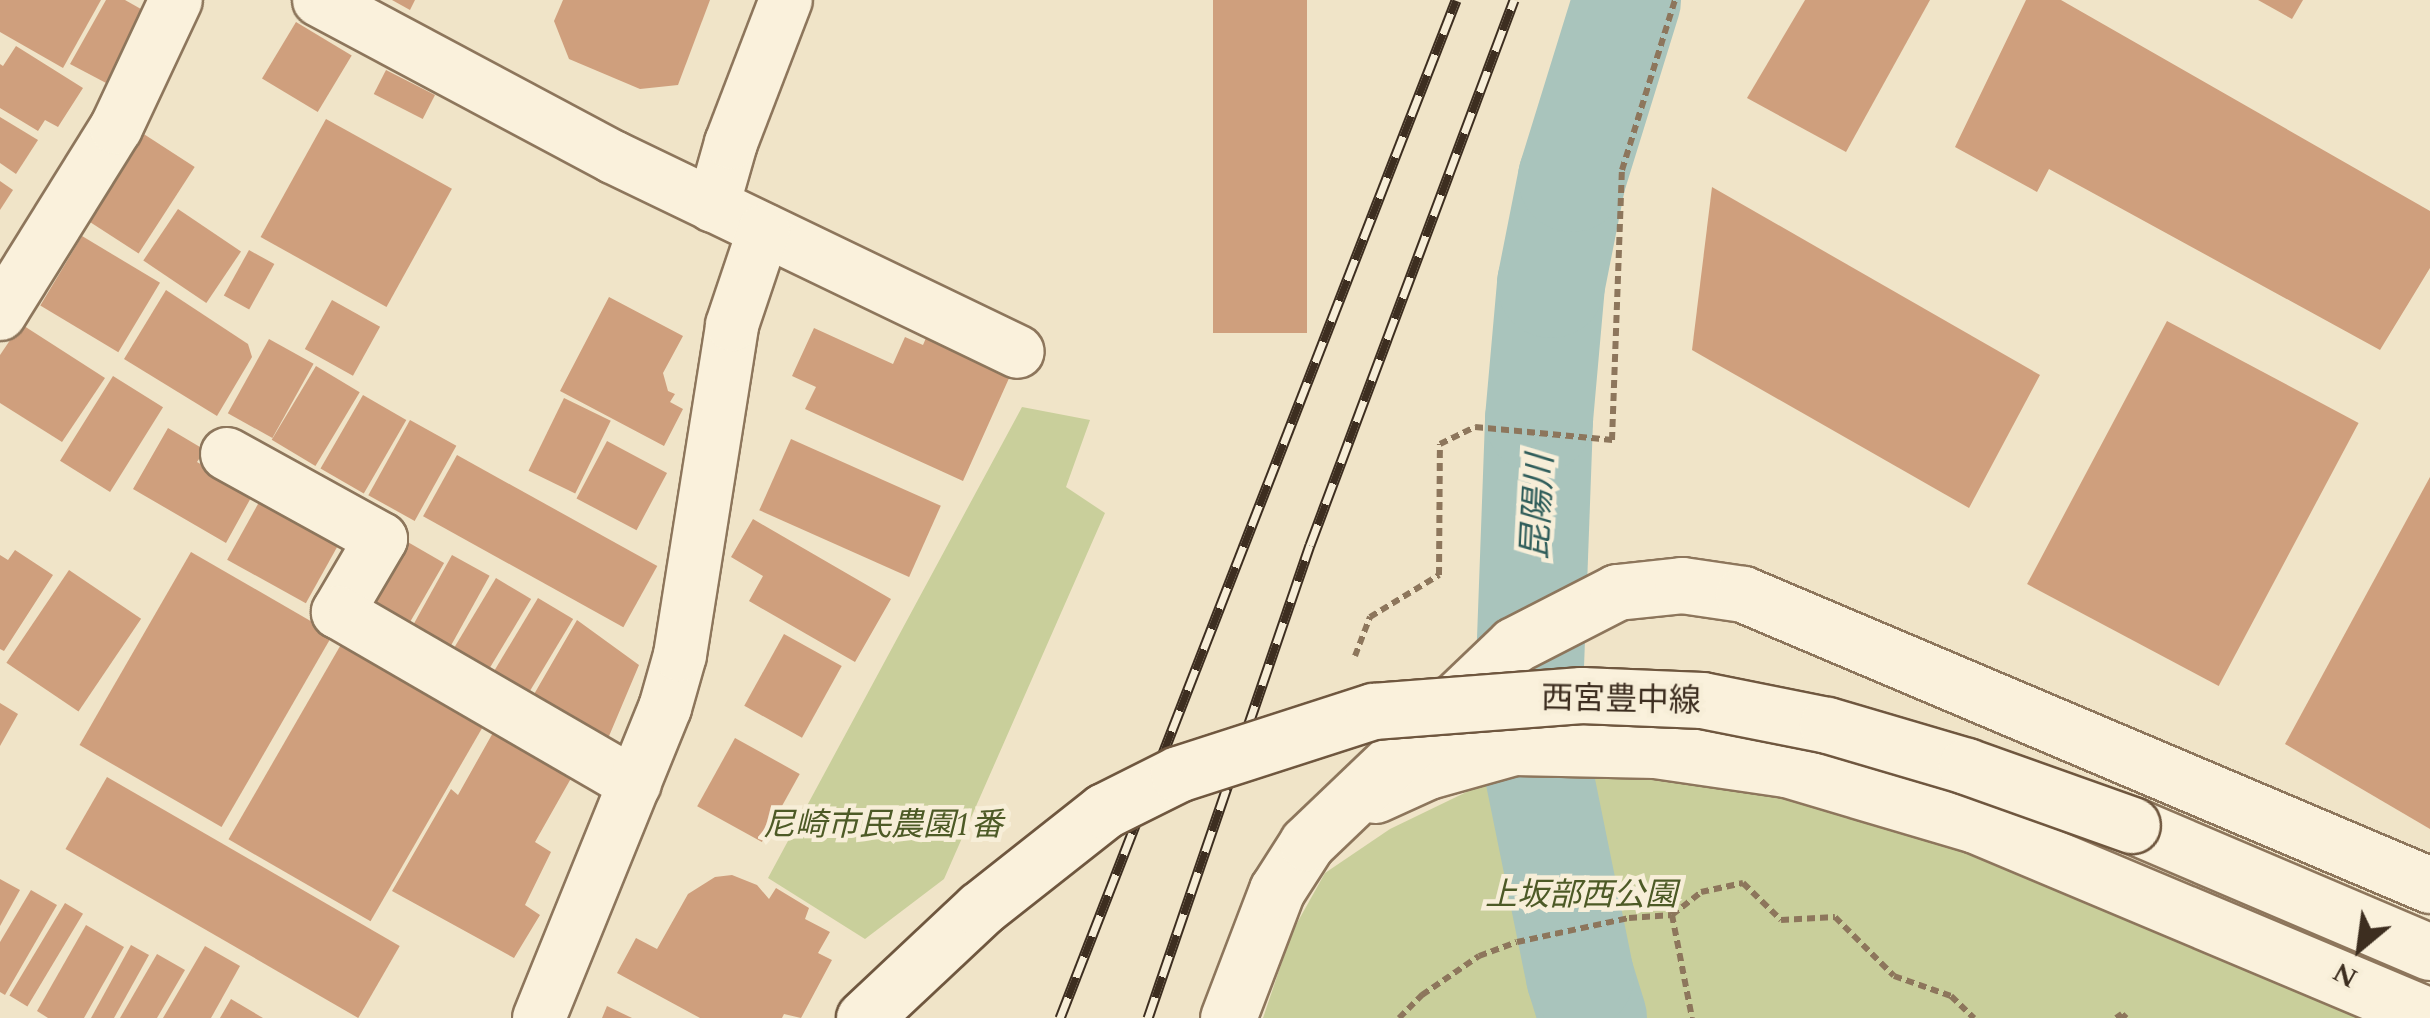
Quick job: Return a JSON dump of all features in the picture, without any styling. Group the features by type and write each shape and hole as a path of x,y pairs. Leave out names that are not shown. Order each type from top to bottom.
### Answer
{"main road":[{"path":"1228,1018 1278,890 1307,843 1514,646 1617,592 1682,586 1743,594 2430,885"},
{"name":"西宮豊中線","path":"864,1018 980,909 1104,812 1178,774 1372,711 1581,695 1702,700 1844,730 1966,766 2132,826 2430,952"},
{"path":"1347,808 1428,771 1514,747 1656,750 1786,769 1975,825 2430,1016"}],"street":[{"path":"0,314 116,128 176,0"},
{"path":"319,0 713,206 1018,352"},
{"path":"713,206 731,143 786,0"},
{"path":"538,1018 665,708 680,655 732,324 764,230"},
{"path":"227,454 381,539 338,612 635,784"}],"path":[{"path":"1353,662 1370,617 1439,574 1440,444 1476,427 1612,440 1622,170 1675,0"},
{"path":"1398,1018 1479,956 1517,942 1629,918 1672,915 1701,892 1744,883 1781,920 1834,917 1894,976 1951,996 1974,1018"},
{"path":"1672,915 1692,1018"},
{"path":"2116,1018 2122,1014 2126,1018"}],"green space":[{"name":"尼崎市民農園1番","path":"1022,407 1090,420 1066,487 1105,513 944,879 865,939 768,878"},
{"name":"上坂部西公園","path":"1636,772 1793,795 2011,863 2375,1018 1263,1018 1292,932 1325,873 1390,829 1483,784 1541,773"}],"building":[{"path":"0,0 101,0 63,68 0,32"},
{"path":"106,0 125,0 148,13 108,84 70,64"},
{"path":"392,0 415,0 410,10"},
{"path":"563,0 710,0 678,85 640,89 569,59 554,21"},
{"path":"1213,0 1307,0 1307,333 1213,333"},
{"path":"1805,0 1930,0 1846,152 1747,98"},
{"path":"2026,0 2061,0 2430,211 2430,268 2380,350 2049,169 2037,192 1955,147"},
{"path":"2258,0 2303,0 2292,19"},
{"path":"296,22 352,55 318,112 262,79"},
{"path":"16,46 83,88 58,127 45,120 38,131 0,108 0,64 3,66"},
{"path":"386,70 435,95 423,119 374,94"},
{"path":"0,117 38,140 16,174 0,163"},
{"path":"326,119 452,189 386,307 261,237"},
{"path":"136,129 195,167 139,254 80,215"},
{"path":"0,181 13,190 0,210"},
{"path":"1712,187 2040,375 1969,508 1692,350"},
{"path":"178,209 241,251 206,303 143,260"},
{"path":"82,236 160,283 118,352 40,305"},
{"path":"249,250 274,264 249,310 224,295"},
{"path":"166,290 248,344 252,357 217,416 124,359"},
{"path":"609,297 683,336 663,373 668,391 675,394 670,402 683,409 664,446 560,391"},
{"path":"332,300 380,327 353,376 305,349"},
{"path":"2167,321 2359,423 2219,686 2027,584"},
{"path":"21,324 105,378 62,442 0,403 0,355"},
{"path":"814,328 893,364 905,337 923,345 926,338 1010,376 963,481 805,409 816,387 792,376"},
{"path":"269,339 314,364 272,438 228,413"},
{"path":"316,366 360,392 315,466 272,440"},
{"path":"113,376 163,407 110,492 60,461"},
{"path":"363,395 406,420 364,494 320,469"},
{"path":"564,398 611,421 575,494 528,471"},
{"path":"410,420 456,446 415,521 368,495"},
{"path":"168,428 205,450 197,462 253,494 226,543 133,489"},
{"path":"791,439 941,506 909,577 759,510"},
{"path":"607,441 667,473 637,530 576,498"},
{"path":"457,455 657,566 623,627 423,516"},
{"path":"2430,477 2430,829 2285,744"},
{"path":"263,495 342,539 306,603 227,560"},
{"path":"753,519 891,599 855,662 749,601 763,576 731,557"},
{"path":"406,541 444,563 407,628 368,606"},
{"path":"15,550 53,575 4,651 0,649 0,555 8,560"},
{"path":"191,552 333,634 222,827 80,745"},
{"path":"452,555 490,576 449,648 412,628"},
{"path":"69,570 141,619 78,712 6,663"},
{"path":"496,578 531,599 488,670 453,649"},
{"path":"538,598 573,619 529,693 494,672"},
{"path":"577,620 639,665 604,748 557,718 561,710 533,696"},
{"path":"784,634 842,666 802,738 744,706"},
{"path":"343,641 485,723 371,921 228,839"},
{"path":"0,703 18,714 0,746"},
{"path":"499,722 578,766 535,842 551,852 525,905 540,915 514,958 392,891 451,789 458,795"},
{"path":"735,738 800,774 762,842 697,806"},
{"path":"107,777 400,946 358,1018 66,849"},
{"path":"732,875 757,885 769,899 776,888 809,908 805,919 830,932 818,953 832,960 801,1018 784,1014 782,1018 700,1018 617,973 636,938 657,949 688,894 715,877"},
{"path":"0,879 20,890 0,926"},
{"path":"31,890 57,905 5,995 0,992 0,942"},
{"path":"65,903 83,914 27,1006 9,996"},
{"path":"86,925 124,947 84,1018 48,1018 37,1011"},
{"path":"131,945 149,955 114,1018 91,1018"},
{"path":"205,946 240,966 211,1018 163,1018"},
{"path":"157,954 185,970 157,1018 120,1018"},
{"path":"231,999 263,1018 220,1018"},
{"path":"607,1006 632,1018 602,1018"}],"waterway":[{"name":"昆陽川","path":"1593,1018 1580,976 1528,721 1539,419 1551,284 1572,178 1627,0"}],"railway":[{"path":"1060,1018 1456,0"},
{"path":"1148,1018 1310,545 1514,0"}]}
